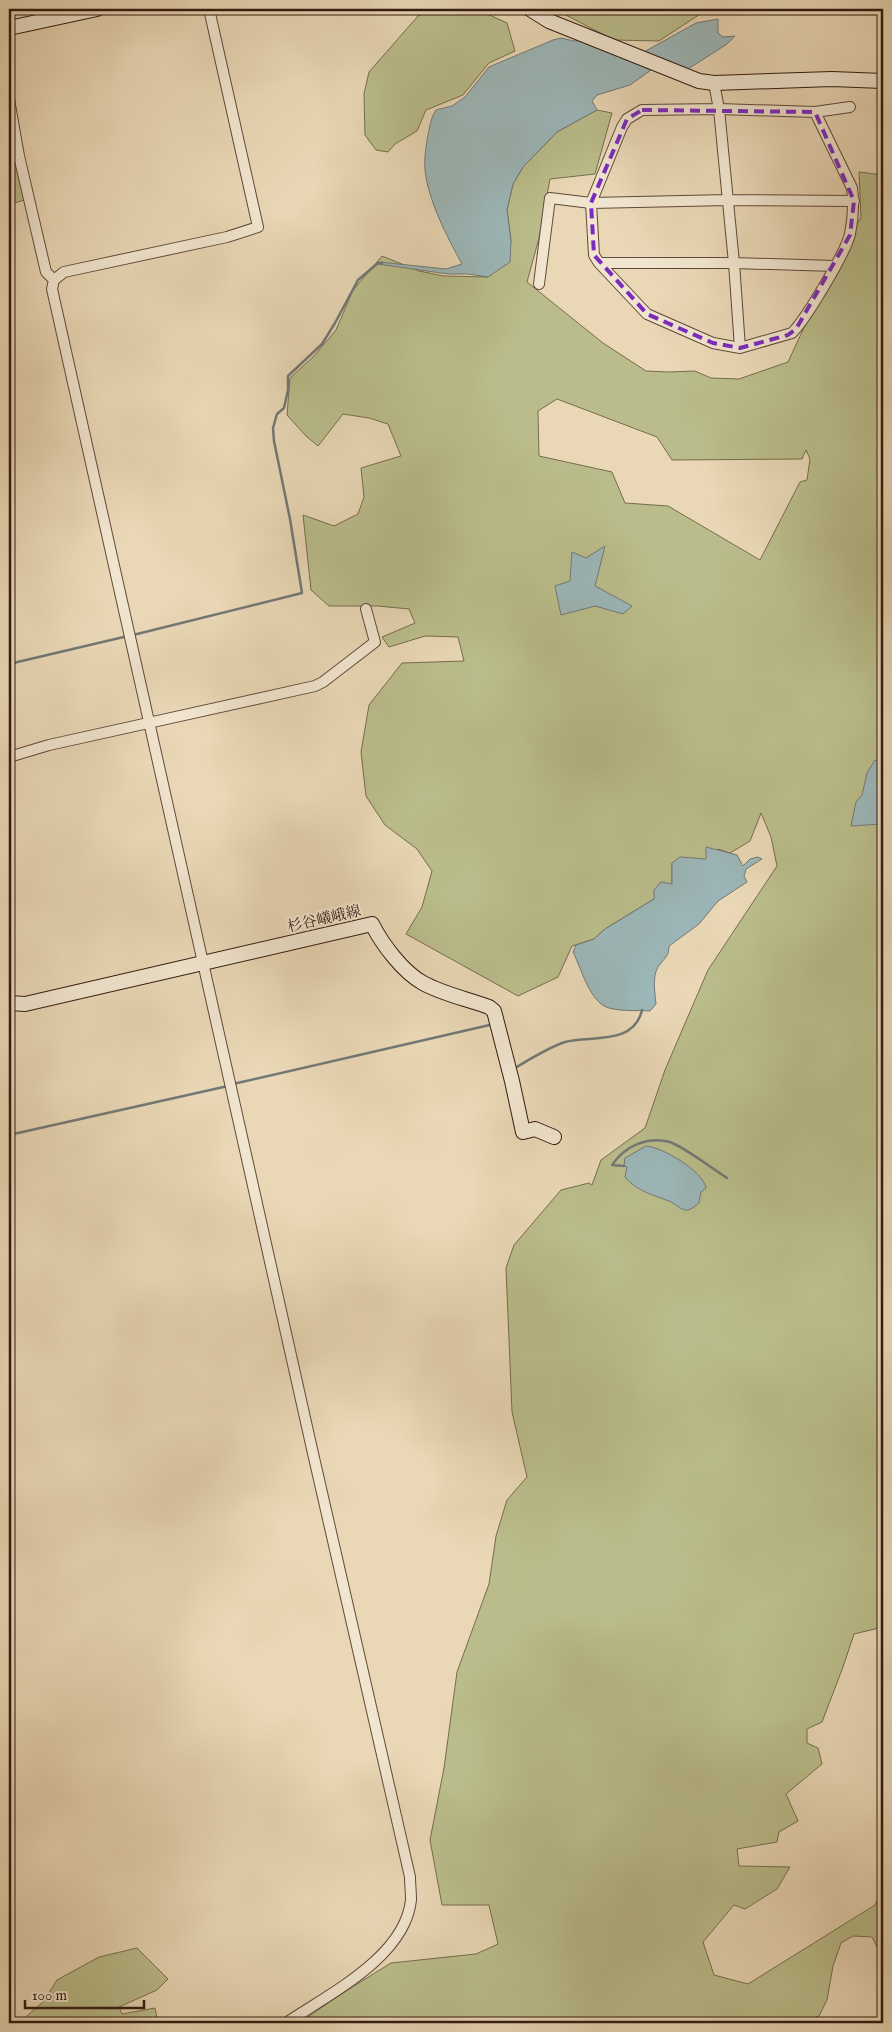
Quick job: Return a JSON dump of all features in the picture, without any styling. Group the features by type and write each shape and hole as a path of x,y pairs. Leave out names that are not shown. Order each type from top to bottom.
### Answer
{"main road":[{"path":"9,28 97,9"},
{"path":"530,9 549,21 699,81 714,83 832,79 883,81"},
{"name":"杉谷嶬峨線","path":"9,1003 25,1004 372,924 386,946 413,976 434,988 489,1007 494,1011 523,1132 535,1129 554,1137"}],"street":[{"path":"209,9 258,227 227,237 64,272 54,280 52,289 410,1877 411,1900 407,1915 400,1933 391,1946 375,1963 286,2023"},
{"path":"714,83 719,109 728,200 740,348"},
{"path":"9,99 19,156 46,272 54,280"},
{"path":"815,112 852,188 854,201 850,235 835,266 792,333 740,348 713,344 647,314 599,263 594,255 592,203 622,127 632,114 642,110 719,109 815,112 850,107"},
{"path":"538,284 550,198 592,203 728,200 854,201"},
{"path":"599,263 734,262 835,266"},
{"path":"9,757 49,745 315,686 376,642 366,609"}],"highlighted area":[{"path":"642,110 815,112 854,201 850,235 796,329 788,335 740,348 713,343 647,314 594,255 591,203 627,119"}],"green space":[{"path":"433,9 482,9 483,12 507,23 515,51 489,63 463,95 426,110 417,131 395,144 388,152 376,150 365,135 364,94 369,72 418,16"},
{"path":"554,9 708,9 659,41 614,40"},
{"path":"597,110 612,113 595,174 550,179 539,238 527,282 603,343 646,371 695,371 711,378 739,379 788,362 861,217 859,172 883,175 883,1627 854,1634 822,1722 807,1729 807,1743 818,1748 822,1764 786,1794 798,1821 779,1832 777,1842 737,1849 739,1866 790,1867 777,1889 745,1909 734,1905 703,1942 714,1975 748,1984 875,1905 883,1887 883,1959 872,1937 853,1936 841,1943 833,1966 827,2000 819,2016 798,2023 299,2023 391,1963 476,1954 498,1944 489,1905 442,1905 430,1840 444,1768 457,1672 489,1584 496,1536 507,1500 527,1477 512,1412 506,1268 514,1245 561,1190 589,1183 592,1185 601,1160 645,1128 665,1070 708,970 777,866 771,837 761,813 750,841 730,853 718,849 706,859 672,863 672,884 654,899 605,929 594,939 572,946 558,977 518,996 406,934 422,907 432,871 417,849 385,825 366,796 361,752 369,705 402,663 464,661 458,637 425,636 389,647 382,637 415,623 409,609 378,606 329,606 311,590 303,515 334,526 358,514 364,497 361,468 401,456 388,424 369,418 343,414 318,446 287,415 290,378 314,356 336,330 353,290 382,256 419,271 444,276 488,277 511,241 507,210 513,184 523,167 557,132","holes":["557,399 657,437 672,460 802,459 806,450 810,459 807,480 800,482 760,560 668,506 625,503 612,472 539,456 538,411"]},
{"path":"16,155 24,200 9,205 9,157"},
{"path":"137,1948 168,1979 157,1990 119,2007 122,2014 155,2008 158,2023 19,2023 44,2001 57,1980 99,1957"}],"water":[{"path":"718,19 718,33 723,37 735,36 727,44 685,71 642,53 696,23"},
{"path":"561,38 574,41 590,40 650,65 651,70 630,85 597,95 592,101 597,110 557,132 523,167 513,184 507,210 511,241 510,262 488,277 448,274 378,264 379,262 446,269 462,264 439,218 427,182 425,152 433,116 436,110 452,106 465,97 489,67"},
{"path":"605,546 595,586 632,606 623,614 595,606 561,615 555,586 570,581 572,552 586,558"},
{"path":"875,760 883,763 883,824 851,826 856,802 862,795 867,773"},
{"path":"706,847 737,855 743,866 750,859 758,857 762,859 746,869 744,876 747,882 718,901 699,924 669,946 667,955 656,971 654,985 656,1004 650,1011 620,1010 604,1006 594,996 586,981 573,952 576,945 594,939 605,929 654,899 654,890 661,882 672,884 672,863 680,857 706,859"},
{"path":"646,1146 671,1155 698,1174 706,1188 701,1192 699,1203 691,1209 683,1209 641,1190 625,1177 627,1167 624,1166 625,1158"}],"waterway":[{"path":"133,635 302,593 273,428 277,414 284,408 288,390 288,376 322,344 358,280 378,263 382,263"},
{"path":"9,664 128,636"},
{"path":"513,1069 565,1042 621,1034 630,1029 637,1021 642,1010"},
{"path":"233,1084 494,1024"},
{"path":"9,1135 228,1086"},
{"path":"624,1166 612,1165 617,1158 637,1144 661,1140 683,1148 727,1178"}]}
